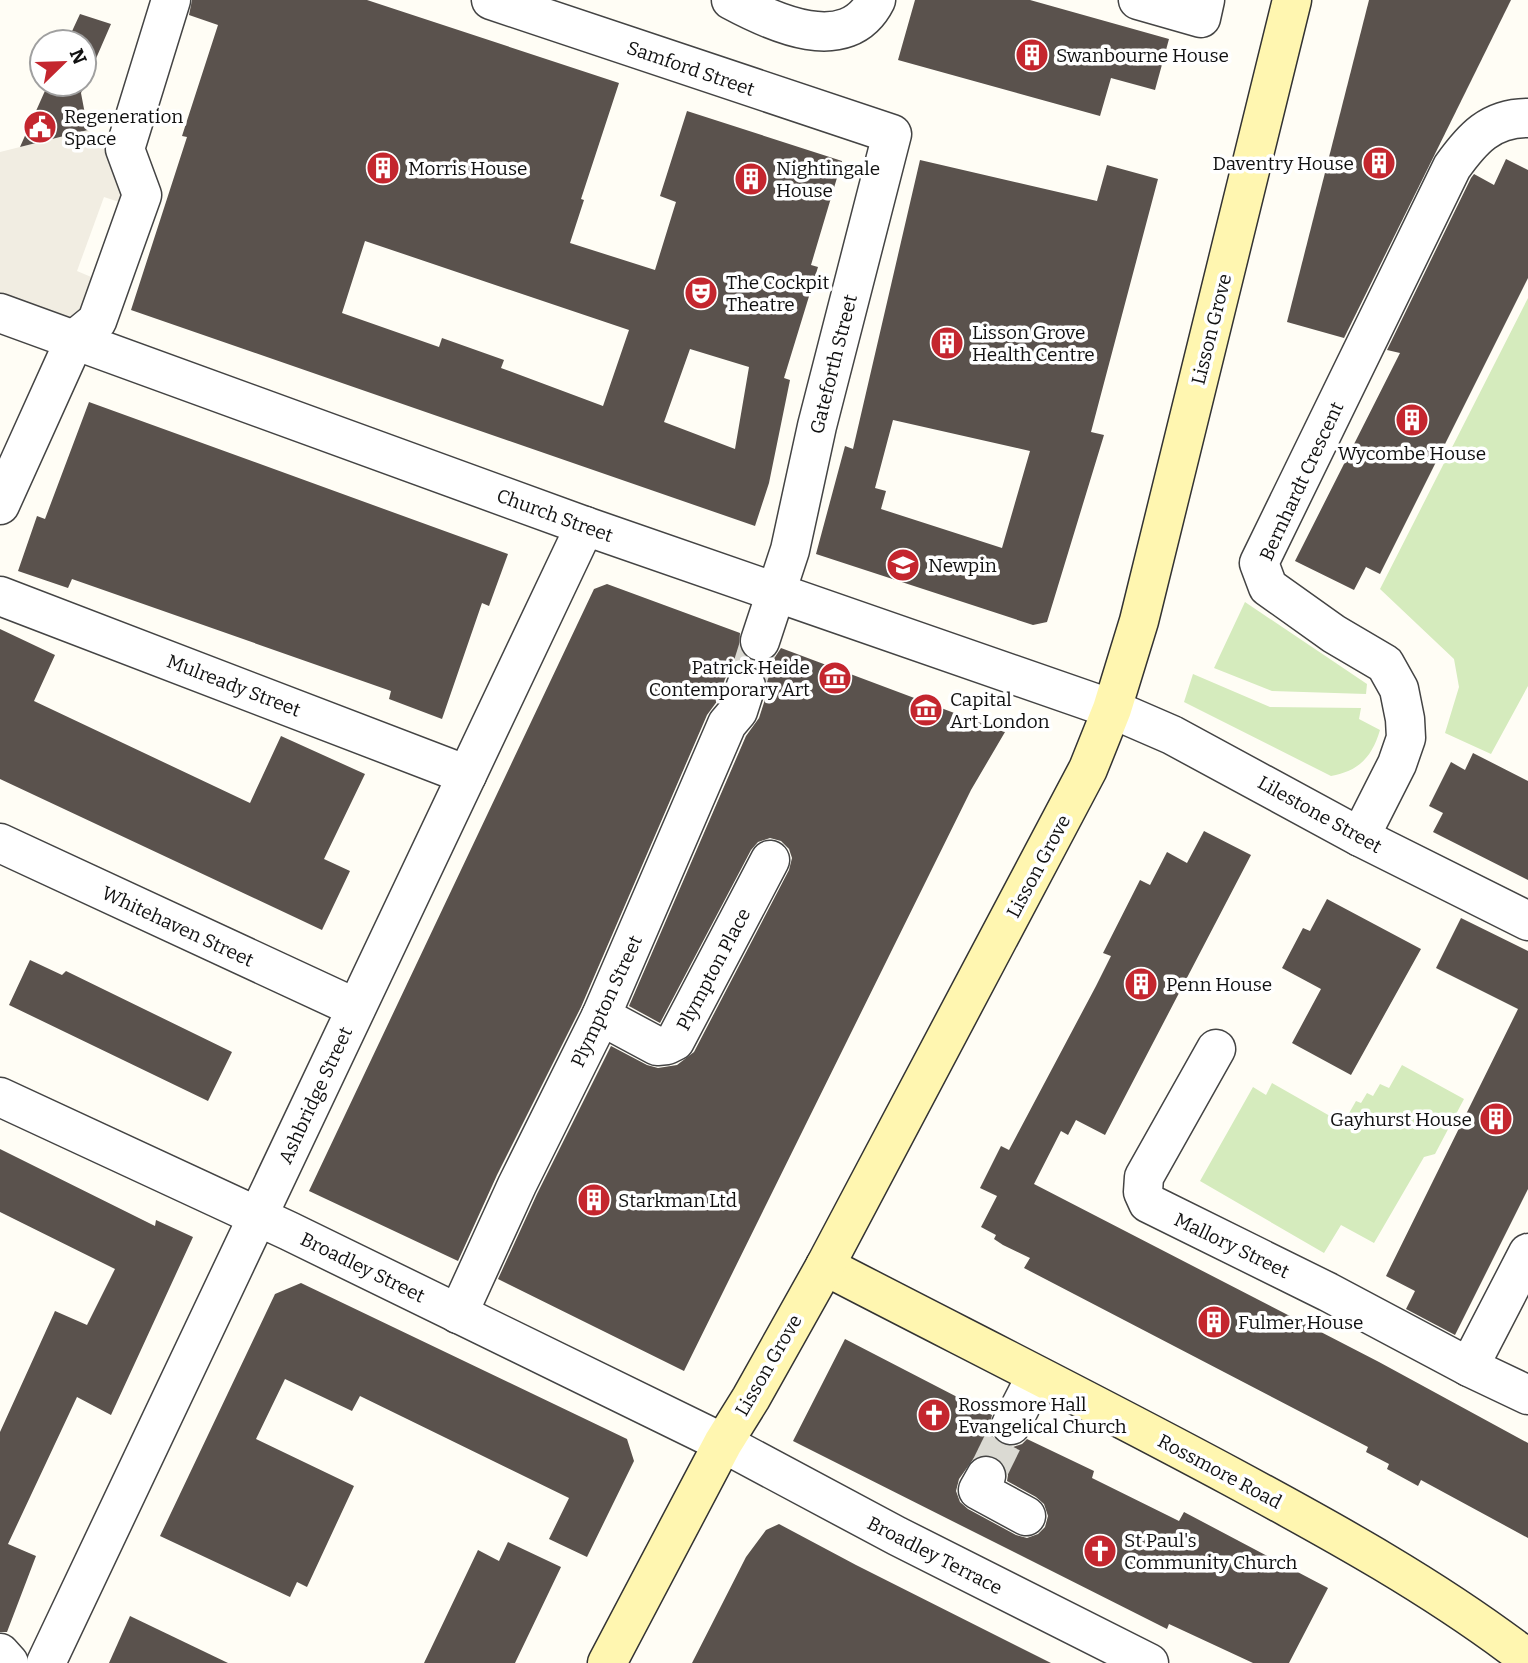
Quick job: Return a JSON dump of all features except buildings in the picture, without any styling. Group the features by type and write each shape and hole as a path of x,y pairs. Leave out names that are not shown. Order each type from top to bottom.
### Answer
{"main road":[{"name":"Lisson Grove","path":"607,1663 723,1443 825,1266 1076,793 1112,709 1139,621 1292,0"},
{"name":"Rossmore Road","path":"825,1266 1339,1535 1475,1621 1528,1659"}],"street":[{"path":"0,505 75,339 97,321 142,195 125,149 171,0"},
{"name":"Samford Street","path":"491,0 892,134"},
{"path":"731,0 776,23 811,31 845,27 870,11 876,0"},
{"path":"1138,0 1201,18 1205,0"},
{"name":"Bernhardt Crescent","path":"1360,837 1397,764 1406,738 1399,689 1385,664 1334,634 1268,587 1259,563 1452,167 1480,132 1498,123 1528,118"},
{"name":"Gateforth Street","path":"776,593 790,550 820,415 892,134"},
{"name":"Church Street","path":"0,313 585,526 1112,709"},
{"name":"Ashbridge Street","path":"46,1663 585,526"},
{"path":"760,641 776,593"},
{"name":"Mulready Street","path":"0,596 467,775"},
{"name":"Plympton Street","path":"458,1314 517,1185 601,1016 727,723 738,711 746,686"},
{"name":"Lilestone Street","path":"1112,709 1172,735 1360,837 1528,921"},
{"name":"Whitehaven Street","path":"0,843 356,1008"},
{"name":"Plympton Place","path":"601,1016 657,1046 675,1041 770,860"},
{"name":"Mallory Street","path":"1216,1049 1144,1177 1143,1192 1148,1203 1528,1395"},
{"name":"Broadley Street","path":"0,1097 257,1216 723,1443"},
{"path":"1469,1367 1528,1253"},
{"path":"1011,1425 1036,1376"},
{"name":"Broadley Terrace","path":"723,1443 897,1536 1149,1663"},
{"path":"986,1476 978,1490 1026,1516"},
{"path":"0,1653 9,1663"}],"green space":[{"path":"1528,298 1528,686 1491,754 1445,733 1459,687 1454,659 1380,589"},
{"path":"1245,602 1367,684 1366,694 1272,691 1214,668"},
{"path":"1193,674 1270,707 1361,708 1359,719 1380,730 1373,748 1363,761 1341,774 1331,776 1184,702"},
{"path":"1402,1065 1464,1099 1435,1154 1424,1157 1374,1243 1341,1225 1324,1253 1200,1181 1253,1087 1266,1095 1272,1083 1337,1120 1342,1112 1348,1115 1356,1101 1361,1103 1367,1093 1373,1096 1380,1084 1389,1088"}],"shaded area":[{"path":"88,130 108,154 131,206 104,197 77,271 103,282 97,321 0,313 0,152"}],"tunnel":[{"path":"746,686 760,641"},
{"path":"986,1476 1011,1425"}],"place":[{"name":"Swanbourne House","path":"1032,55"},
{"name":"Regeneration Space","path":"40,127"},
{"name":"Daventry House","path":"1379,163"},
{"name":"Morris House","path":"383,168"},
{"name":"Nightingale House","path":"751,179"},
{"name":"The Cockpit Theatre","path":"701,293"},
{"name":"Lisson Grove Health Centre","path":"947,343"},
{"name":"Wycombe House","path":"1412,420"},
{"name":"Newpin","path":"903,565"},
{"name":"Patrick Heide Contemporary Art","path":"835,678"},
{"name":"Capital Art London","path":"926,710"},
{"name":"Penn House","path":"1141,984"},
{"name":"Gayhurst House","path":"1496,1119"},
{"name":"Starkman Ltd","path":"594,1200"},
{"name":"Fulmer House","path":"1214,1322"},
{"name":"Rossmore Hall Evangelical Church","path":"934,1415"},
{"name":"St Paul's Community Church","path":"1100,1551"}]}
